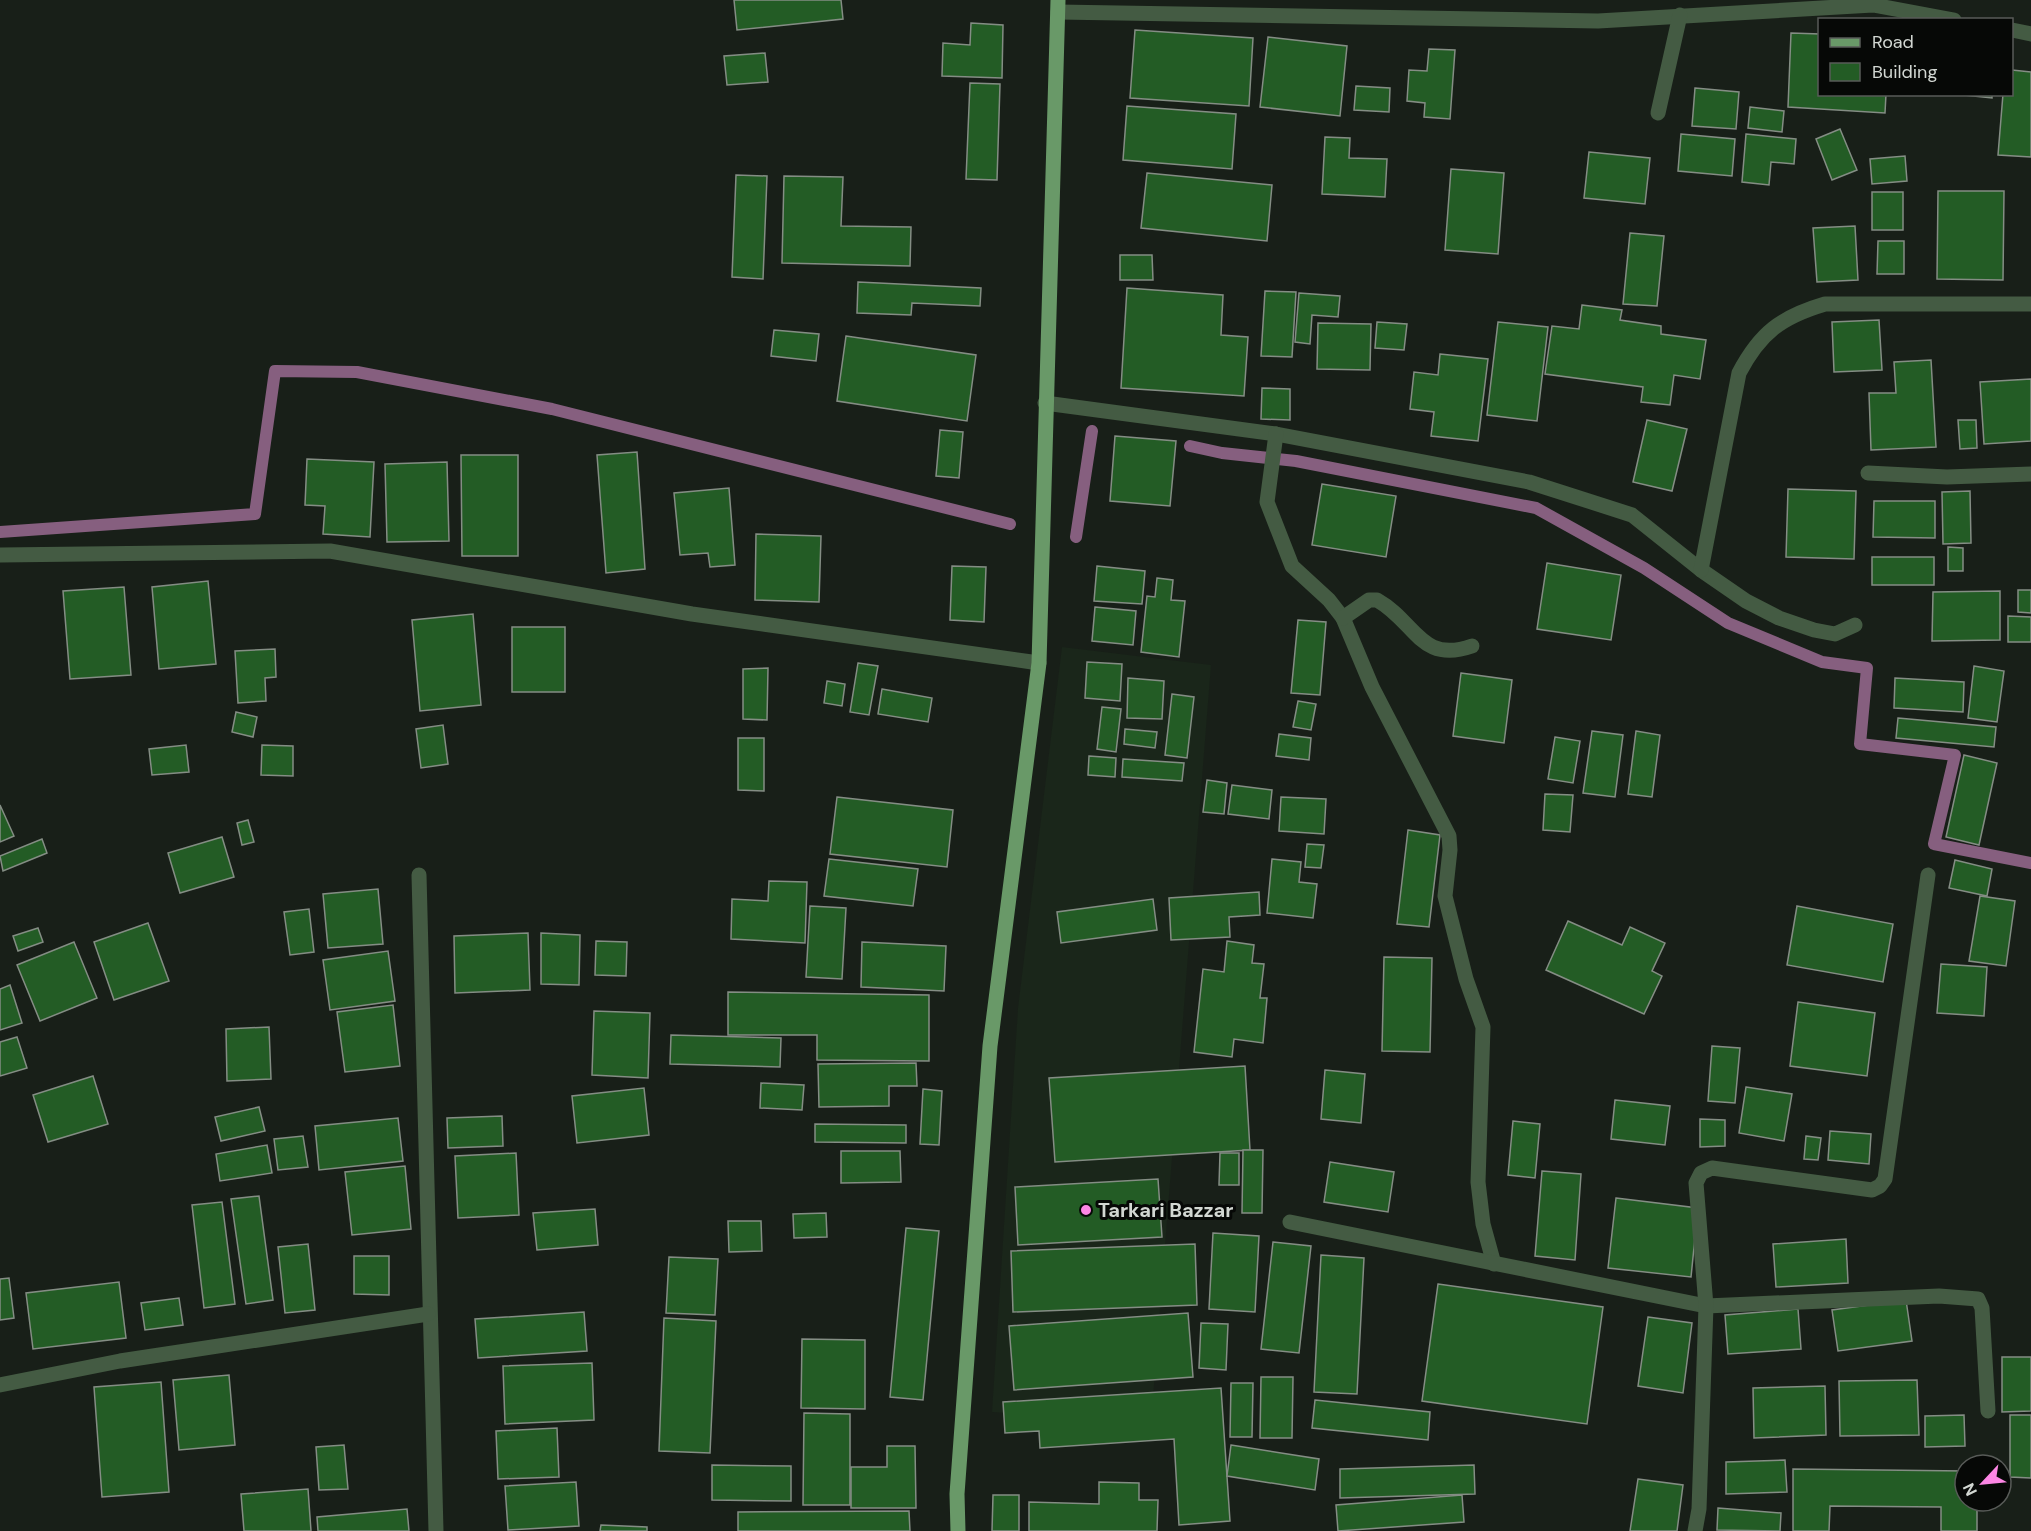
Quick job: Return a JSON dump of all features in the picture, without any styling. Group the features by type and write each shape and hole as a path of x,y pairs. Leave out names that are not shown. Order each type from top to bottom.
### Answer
{"main road":[{"path":"958,1531 957,1494 990,1046 1039,663 1058,6"}],"street":[{"path":"1058,6 1598,21 1873,5 1943,18"},
{"path":"1658,113 1680,15"},
{"path":"2013,30 2031,34"},
{"path":"1701,570 1739,374 1752,348 1766,334 1791,317 1825,304 2031,304"},
{"path":"1045,403 1276,436 1529,482 1632,515 1701,570 1746,601 1779,618 1814,630 1835,634 1856,625"},
{"path":"1276,436 1267,502 1292,566 1329,600 1343,618 1372,687 1449,836 1445,896 1466,979 1483,1027 1478,1182 1483,1224 1494,1264"},
{"path":"1868,473 1947,477 2031,474"},
{"path":"6,555 330,551 692,614 1039,663"},
{"path":"1343,618 1369,600 1377,600 1438,651 1456,651 1472,645"},
{"path":"419,875 428,1314 436,1531"},
{"path":"1695,1531 1699,1509 1706,1306 1696,1183 1701,1173 1712,1168 1872,1190 1880,1186 1885,1179 1928,875"},
{"path":"1290,1222 1706,1306 1939,1296 1978,1299 1982,1308 1988,1411"},
{"path":"0,1385 120,1361 428,1314"}],"shaded area":[{"name":"Tarkari Bazzar","path":"1062,647 1211,665 1151,1423 992,1412 1018,1008"}],"building":[{"path":"734,0 841,0 843,19 737,30"},
{"path":"971,23 1003,25 1002,78 942,76 943,43 970,45"},
{"path":"1135,30 1253,38 1249,106 1130,98"},
{"path":"1791,33 1818,34 1818,96 1886,96 1885,113 1788,107"},
{"path":"1268,37 1347,46 1340,116 1260,107"},
{"path":"1429,49 1455,50 1450,119 1424,117 1425,103 1407,101 1409,70 1427,71"},
{"path":"765,53 768,82 727,85 724,56"},
{"path":"2013,70 2031,72 2031,157 1998,155 2003,96 2013,96"},
{"path":"970,83 1000,84 997,180 966,179"},
{"path":"1356,86 1390,88 1389,112 1354,110"},
{"path":"1695,88 1739,92 1736,129 1692,126"},
{"path":"1127,106 1236,114 1232,169 1123,160"},
{"path":"1750,107 1784,111 1782,132 1748,128"},
{"path":"1840,129 1857,170 1832,180 1816,139"},
{"path":"1681,134 1735,139 1732,176 1678,171"},
{"path":"1746,134 1796,139 1794,164 1771,162 1769,185 1742,182"},
{"path":"1325,137 1350,138 1349,158 1387,159 1385,197 1322,194"},
{"path":"1589,152 1650,158 1645,204 1584,198"},
{"path":"1905,156 1907,181 1872,184 1870,159"},
{"path":"1451,169 1504,173 1498,254 1445,250"},
{"path":"1147,173 1272,185 1267,241 1141,228"},
{"path":"736,175 767,176 763,279 732,277"},
{"path":"784,176 843,177 841,226 911,227 910,266 782,263"},
{"path":"1938,191 2004,191 2003,280 1937,279"},
{"path":"1872,192 1903,192 1903,230 1872,230"},
{"path":"1855,226 1858,280 1817,282 1813,228"},
{"path":"1630,233 1664,236 1657,306 1623,304"},
{"path":"1878,241 1904,241 1904,274 1877,274"},
{"path":"1120,255 1152,255 1153,280 1120,280"},
{"path":"858,282 981,288 980,306 912,303 911,315 857,313"},
{"path":"1127,288 1223,295 1221,335 1248,337 1244,396 1121,388"},
{"path":"1265,291 1296,292 1292,357 1261,356"},
{"path":"1299,293 1340,296 1338,317 1312,315 1310,344 1295,342"},
{"path":"1582,305 1622,310 1620,320 1661,326 1661,334 1706,340 1700,379 1674,375 1670,405 1641,402 1643,387 1545,374 1552,326 1579,329"},
{"path":"1879,320 1882,370 1834,372 1832,322"},
{"path":"1377,322 1407,324 1404,350 1375,348"},
{"path":"1498,322 1548,327 1537,421 1487,415"},
{"path":"1318,323 1371,324 1370,370 1317,369"},
{"path":"774,330 819,334 816,361 771,356"},
{"path":"846,336 976,355 967,421 837,401"},
{"path":"1440,354 1488,359 1478,441 1431,436 1434,412 1410,409 1414,372 1438,375"},
{"path":"1931,360 1936,447 1871,450 1869,393 1896,393 1894,362"},
{"path":"2031,379 2031,441 1984,444 1980,382"},
{"path":"1262,388 1290,389 1290,420 1261,419"},
{"path":"1647,420 1687,429 1672,491 1633,482"},
{"path":"1958,420 1976,420 1977,448 1960,449"},
{"path":"940,430 963,432 959,478 936,476"},
{"path":"1115,436 1176,441 1170,506 1110,501"},
{"path":"637,452 645,569 606,573 597,455"},
{"path":"461,455 518,455 518,556 462,556"},
{"path":"307,459 374,462 370,537 323,534 325,506 305,505"},
{"path":"447,462 449,541 387,542 385,464"},
{"path":"1322,484 1396,496 1386,557 1312,545"},
{"path":"729,488 735,565 710,567 708,553 680,555 674,493"},
{"path":"1788,489 1856,491 1854,559 1786,557"},
{"path":"1970,491 1971,543 1943,544 1942,492"},
{"path":"1874,501 1935,501 1935,538 1873,537"},
{"path":"756,534 821,536 819,602 755,600"},
{"path":"1948,547 1963,548 1963,571 1948,571"},
{"path":"1872,557 1934,557 1934,585 1872,585"},
{"path":"1547,563 1621,575 1611,640 1537,629"},
{"path":"952,566 986,567 984,622 950,620"},
{"path":"1097,566 1145,571 1142,604 1094,601"},
{"path":"1157,578 1173,580 1171,600 1185,601 1179,657 1141,652 1147,596 1155,597"},
{"path":"208,581 216,664 159,669 152,587"},
{"path":"124,587 131,675 70,679 63,591"},
{"path":"2018,590 2031,590 2031,613 2018,612"},
{"path":"2000,591 2000,640 1932,641 1933,592"},
{"path":"1095,607 1136,611 1133,645 1092,641"},
{"path":"473,614 481,705 420,711 412,620"},
{"path":"2008,616 2031,617 2031,642 2008,642"},
{"path":"1298,620 1326,622 1320,695 1291,693"},
{"path":"512,627 565,627 565,692 512,692"},
{"path":"275,649 276,677 265,678 266,701 238,703 235,651"},
{"path":"1087,662 1122,664 1120,701 1085,698"},
{"path":"858,663 878,666 869,715 850,712"},
{"path":"1974,666 2004,671 1997,722 1968,718"},
{"path":"768,668 767,720 743,719 743,669"},
{"path":"1461,673 1512,680 1504,743 1453,736"},
{"path":"1128,678 1164,681 1162,719 1127,718"},
{"path":"1895,678 1964,682 1963,712 1894,708"},
{"path":"827,681 845,684 842,706 824,703"},
{"path":"882,689 932,698 928,722 878,714"},
{"path":"1172,694 1194,697 1187,758 1165,755"},
{"path":"1298,701 1316,704 1311,730 1293,727"},
{"path":"1102,707 1121,709 1116,752 1097,749"},
{"path":"236,712 257,717 253,737 232,732"},
{"path":"1898,718 1996,727 1994,747 1896,738"},
{"path":"443,725 448,764 421,768 416,729"},
{"path":"1125,729 1157,732 1155,748 1124,744"},
{"path":"1592,731 1623,735 1615,797 1583,793"},
{"path":"1636,731 1660,735 1652,797 1628,794"},
{"path":"1279,734 1311,738 1309,760 1276,756"},
{"path":"1555,737 1580,741 1573,783 1548,779"},
{"path":"738,738 764,738 764,791 738,790"},
{"path":"186,745 189,772 152,775 149,749"},
{"path":"262,745 293,746 293,776 261,775"},
{"path":"1964,755 1997,763 1979,845 1946,837"},
{"path":"1089,756 1116,758 1115,777 1088,775"},
{"path":"1123,759 1184,763 1182,781 1122,777"},
{"path":"1207,780 1227,783 1224,814 1203,812"},
{"path":"1232,785 1272,790 1269,819 1228,814"},
{"path":"1545,794 1573,795 1570,832 1543,830"},
{"path":"837,797 953,810 947,867 830,854"},
{"path":"1281,797 1326,799 1324,834 1279,831"},
{"path":"0,805 14,836 0,842"},
{"path":"248,820 254,842 242,845 237,823"},
{"path":"1408,830 1440,835 1429,927 1397,924"},
{"path":"222,837 234,877 180,893 168,853"},
{"path":"42,839 47,853 3,871 0,856"},
{"path":"1307,844 1324,845 1321,868 1305,867"},
{"path":"829,859 918,869 913,906 824,896"},
{"path":"1272,859 1301,862 1299,882 1317,884 1313,918 1267,913"},
{"path":"1955,860 1992,869 1987,896 1949,888"},
{"path":"769,881 807,882 805,943 731,939 732,899 768,901"},
{"path":"378,889 383,944 328,948 323,894"},
{"path":"1259,892 1260,915 1229,917 1230,937 1171,940 1169,898"},
{"path":"1980,896 2015,901 2006,966 1969,961"},
{"path":"1153,899 1157,930 1061,943 1057,912"},
{"path":"810,906 846,908 842,979 806,977"},
{"path":"1797,906 1893,924 1883,982 1787,965"},
{"path":"309,909 314,952 290,955 284,912"},
{"path":"1568,921 1622,945 1630,927 1665,943 1652,971 1662,976 1644,1014 1546,970"},
{"path":"148,923 169,981 114,1000 94,942"},
{"path":"38,928 43,942 18,951 13,936"},
{"path":"528,933 530,990 455,993 454,936"},
{"path":"541,933 580,935 579,985 541,984"},
{"path":"596,941 627,942 626,976 595,975"},
{"path":"1227,941 1254,945 1252,963 1264,964 1260,998 1267,998 1263,1043 1234,1039 1232,1057 1194,1052 1203,969 1224,972"},
{"path":"74,942 97,998 40,1021 17,965"},
{"path":"862,942 946,946 944,991 861,987"},
{"path":"388,951 395,1001 330,1010 323,960"},
{"path":"1384,957 1432,958 1430,1052 1382,1051"},
{"path":"1941,964 1987,967 1984,1016 1937,1013"},
{"path":"10,985 22,1023 0,1030 0,989"},
{"path":"728,992 929,995 929,1061 817,1060 817,1035 728,1035"},
{"path":"1798,1002 1875,1013 1867,1076 1790,1066"},
{"path":"393,1005 400,1066 345,1072 337,1012"},
{"path":"594,1011 650,1013 648,1078 592,1075"},
{"path":"269,1027 271,1079 227,1081 226,1029"},
{"path":"671,1035 781,1038 780,1067 670,1064"},
{"path":"17,1037 27,1068 0,1076 0,1042"},
{"path":"1712,1046 1740,1048 1735,1103 1708,1101"},
{"path":"916,1063 917,1086 889,1086 889,1106 819,1107 818,1064"},
{"path":"1245,1066 1250,1150 1055,1162 1049,1078"},
{"path":"1325,1070 1365,1074 1361,1123 1321,1119"},
{"path":"93,1076 108,1124 48,1142 33,1095"},
{"path":"761,1083 804,1085 802,1110 760,1108"},
{"path":"1746,1087 1792,1094 1784,1141 1739,1133"},
{"path":"644,1088 649,1135 577,1143 572,1096"},
{"path":"923,1089 942,1091 939,1145 920,1144"},
{"path":"1615,1100 1670,1106 1665,1145 1611,1139"},
{"path":"259,1107 265,1131 221,1141 215,1117"},
{"path":"502,1116 503,1146 448,1148 447,1118"},
{"path":"398,1118 403,1161 319,1170 315,1126"},
{"path":"1700,1119 1725,1120 1725,1146 1700,1147"},
{"path":"1513,1121 1540,1124 1535,1178 1508,1175"},
{"path":"815,1124 906,1125 906,1143 815,1142"},
{"path":"1830,1131 1871,1134 1869,1164 1828,1160"},
{"path":"303,1136 308,1167 278,1170 274,1139"},
{"path":"1806,1136 1821,1138 1818,1160 1804,1159"},
{"path":"267,1145 272,1173 220,1181 216,1154"},
{"path":"1243,1150 1263,1150 1262,1213 1242,1213"},
{"path":"841,1151 900,1151 901,1182 841,1183"},
{"path":"516,1153 519,1215 458,1218 455,1156"},
{"path":"1220,1153 1239,1153 1239,1185 1219,1185"},
{"path":"1330,1162 1394,1172 1388,1212 1324,1202"},
{"path":"405,1166 411,1229 352,1235 345,1172"},
{"path":"1542,1171 1581,1174 1575,1260 1535,1256"},
{"path":"1158,1179 1162,1237 1018,1245 1015,1187"},
{"path":"259,1196 273,1300 246,1304 231,1199"},
{"path":"1616,1198 1698,1208 1691,1277 1608,1268"},
{"path":"222,1202 235,1304 204,1308 192,1205"},
{"path":"595,1209 598,1245 537,1250 533,1213"},
{"path":"826,1213 827,1237 794,1238 793,1214"},
{"path":"728,1221 761,1221 762,1251 729,1252"},
{"path":"906,1228 939,1231 923,1400 890,1397"},
{"path":"1213,1233 1259,1236 1255,1312 1209,1309"},
{"path":"1846,1239 1848,1283 1776,1287 1773,1244"},
{"path":"1273,1242 1311,1246 1299,1353 1261,1349"},
{"path":"308,1244 315,1310 285,1313 278,1247"},
{"path":"1195,1244 1197,1305 1013,1312 1011,1251"},
{"path":"1321,1255 1364,1258 1357,1394 1314,1392"},
{"path":"354,1256 389,1256 389,1295 354,1294"},
{"path":"669,1257 718,1259 715,1315 666,1313"},
{"path":"9,1278 14,1318 0,1320 0,1279"},
{"path":"119,1282 126,1338 33,1349 26,1293"},
{"path":"1438,1284 1603,1307 1587,1424 1422,1401"},
{"path":"179,1298 183,1325 145,1330 141,1303"},
{"path":"1906,1300 1912,1341 1838,1351 1832,1310"},
{"path":"1798,1309 1801,1349 1728,1354 1725,1315"},
{"path":"584,1312 587,1351 478,1358 475,1319"},
{"path":"1188,1313 1193,1377 1014,1390 1009,1326"},
{"path":"1648,1317 1692,1323 1683,1393 1638,1386"},
{"path":"664,1318 716,1321 710,1453 659,1451"},
{"path":"1201,1323 1228,1324 1226,1370 1199,1368"},
{"path":"802,1339 865,1340 865,1409 801,1408"},
{"path":"2002,1357 2031,1357 2031,1411 2002,1412"},
{"path":"592,1363 594,1420 505,1424 503,1366"},
{"path":"229,1375 235,1445 179,1450 173,1380"},
{"path":"1261,1377 1293,1377 1292,1438 1260,1438"},
{"path":"1917,1380 1919,1435 1840,1436 1839,1381"},
{"path":"161,1382 169,1492 102,1497 94,1387"},
{"path":"1231,1383 1253,1383 1252,1437 1230,1437"},
{"path":"1825,1386 1826,1435 1754,1438 1753,1388"},
{"path":"1221,1388 1230,1521 1179,1525 1174,1439 1040,1448 1039,1431 1005,1433 1003,1402"},
{"path":"1315,1400 1430,1412 1428,1440 1312,1428"},
{"path":"804,1413 850,1414 850,1505 803,1505"},
{"path":"1964,1415 1965,1446 1925,1447 1925,1416"},
{"path":"2010,1415 2031,1415 2031,1478 2013,1477 2013,1453 2010,1453"},
{"path":"557,1428 559,1477 498,1479 496,1431"},
{"path":"344,1445 348,1489 319,1490 316,1447"},
{"path":"1231,1445 1319,1459 1315,1490 1227,1476"},
{"path":"887,1446 915,1446 916,1508 851,1508 851,1467 887,1467"},
{"path":"1785,1460 1787,1492 1726,1494 1726,1462"},
{"path":"712,1465 791,1466 791,1501 712,1500"},
{"path":"1474,1465 1475,1494 1340,1498 1340,1469"},
{"path":"1793,1469 1953,1471 1953,1513 1977,1513 1977,1531 1941,1531 1941,1507 1830,1506 1829,1531 1793,1531"},
{"path":"1638,1479 1683,1485 1677,1531 1630,1531"},
{"path":"576,1482 579,1526 508,1530 505,1486"},
{"path":"1099,1482 1139,1483 1139,1500 1158,1500 1157,1531 1029,1531 1029,1502 1099,1504"},
{"path":"308,1489 311,1531 244,1531 241,1494"},
{"path":"993,1495 1019,1495 1019,1531 992,1531"},
{"path":"1462,1495 1464,1522 1338,1531 1336,1505"},
{"path":"1718,1508 1781,1513 1780,1531 1717,1530"},
{"path":"407,1509 409,1531 318,1531 317,1517"},
{"path":"909,1511 910,1531 738,1531 738,1512"},
{"path":"601,1525 647,1527 647,1531 600,1531"}],"waterway":[{"path":"0,532 255,514 275,371 357,372 552,409 1010,524"},
{"path":"1076,537 1092,431"},
{"path":"1190,446 1222,453 1296,461 1536,508 1644,568 1728,623 1822,662 1867,668 1860,744 1955,755 1934,844 2031,863"}],"place":[{"name":"Tarkari Bazzar","path":"1086,1210"}]}
